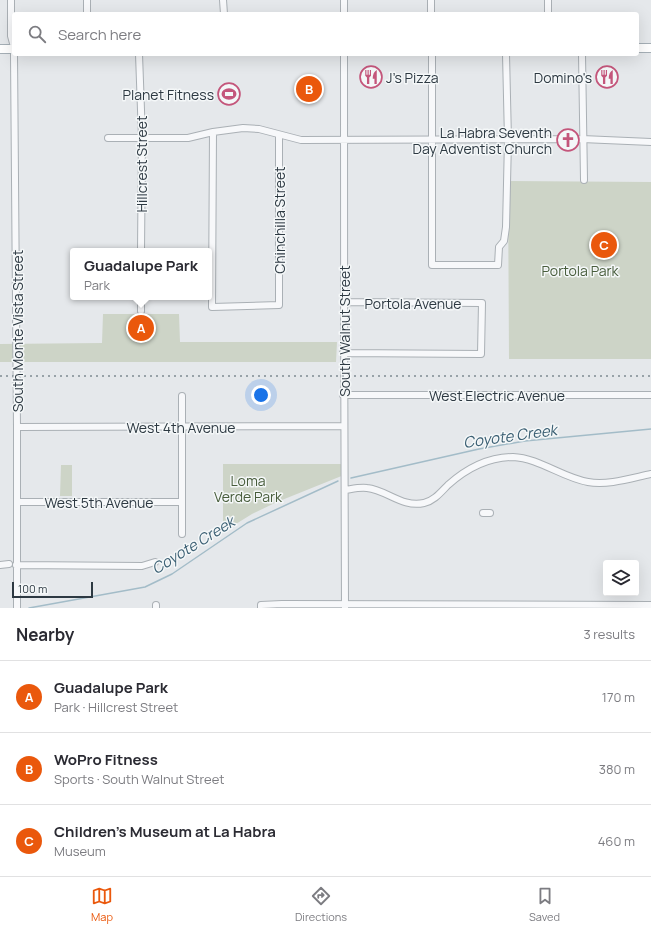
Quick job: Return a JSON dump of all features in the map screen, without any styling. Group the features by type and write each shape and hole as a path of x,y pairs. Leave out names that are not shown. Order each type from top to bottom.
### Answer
{"main road":[{"path":"0,49 12,48"},
{"path":"639,48 651,48"}],"street":[{"path":"11,0 12,40"},
{"path":"87,0 87,12"},
{"path":"223,0 224,12"},
{"path":"344,0 344,12"},
{"path":"431,0 431,12"},
{"path":"548,0 548,12"},
{"name":"South Monte Vista Street","path":"14,56 18,427 16,565 17,608"},
{"name":"Hillcrest Street","path":"139,56 142,138 141,248"},
{"name":"South Walnut Street","path":"344,56 343,395 345,606"},
{"path":"432,56 432,265 498,265 499,247 504,241 506,227 508,140 506,56"},
{"path":"582,56 582,140 584,180"},
{"path":"108,138 188,138 213,132 243,128 259,129 301,140 582,140 651,142"},
{"name":"Chinchilla Street","path":"213,132 212,307 279,305 279,135"},
{"path":"141,300 141,311"},
{"name":"Portola Avenue","path":"343,353 481,354 482,303 344,302"},
{"name":"West Electric Avenue","path":"343,395 651,395"},
{"path":"182,396 182,534"},
{"name":"West 4th Avenue","path":"18,427 344,426"},
{"path":"345,490 367,488 404,502 414,504 424,503 432,501 462,473 475,466 500,458 515,457 528,460 588,482 615,481 651,474"},
{"name":"West 5th Avenue","path":"17,502 182,502"},
{"path":"483,513 490,513"},
{"path":"16,565 142,566 156,562"},
{"path":"0,565 8,564"},
{"path":"261,608 261,604 345,606 651,605"}],"green space":[{"name":"Portola Park","path":"508,181 651,182 651,359 509,359"},
{"path":"103,314 179,314 180,342 337,342 336,362 0,362 0,344 102,343"},
{"name":"Loma Verde Park","path":"223,464 344,464 344,475 277,502 252,514 223,532"},
{"path":"61,465 72,465 72,496 60,496"}],"waterway":[{"name":"Coyote Creek","path":"351,478 479,449 525,441 651,429"},
{"name":"Coyote Creek","path":"29,608 145,587 172,574 247,523 338,481"}],"railway":[{"path":"0,376 651,376"}],"place":[{"name":"J's Pizza","path":"371,77"},
{"name":"Domino's","path":"607,77"},
{"name":"WoPro Fitness","path":"309,89"},
{"name":"Planet Fitness","path":"229,94"},
{"name":"La Habra Seventh Day Adventist Church","path":"568,140"},
{"name":"Children's Museum at La Habra","path":"604,245"},
{"name":"Guadalupe Park","path":"141,328"}]}
